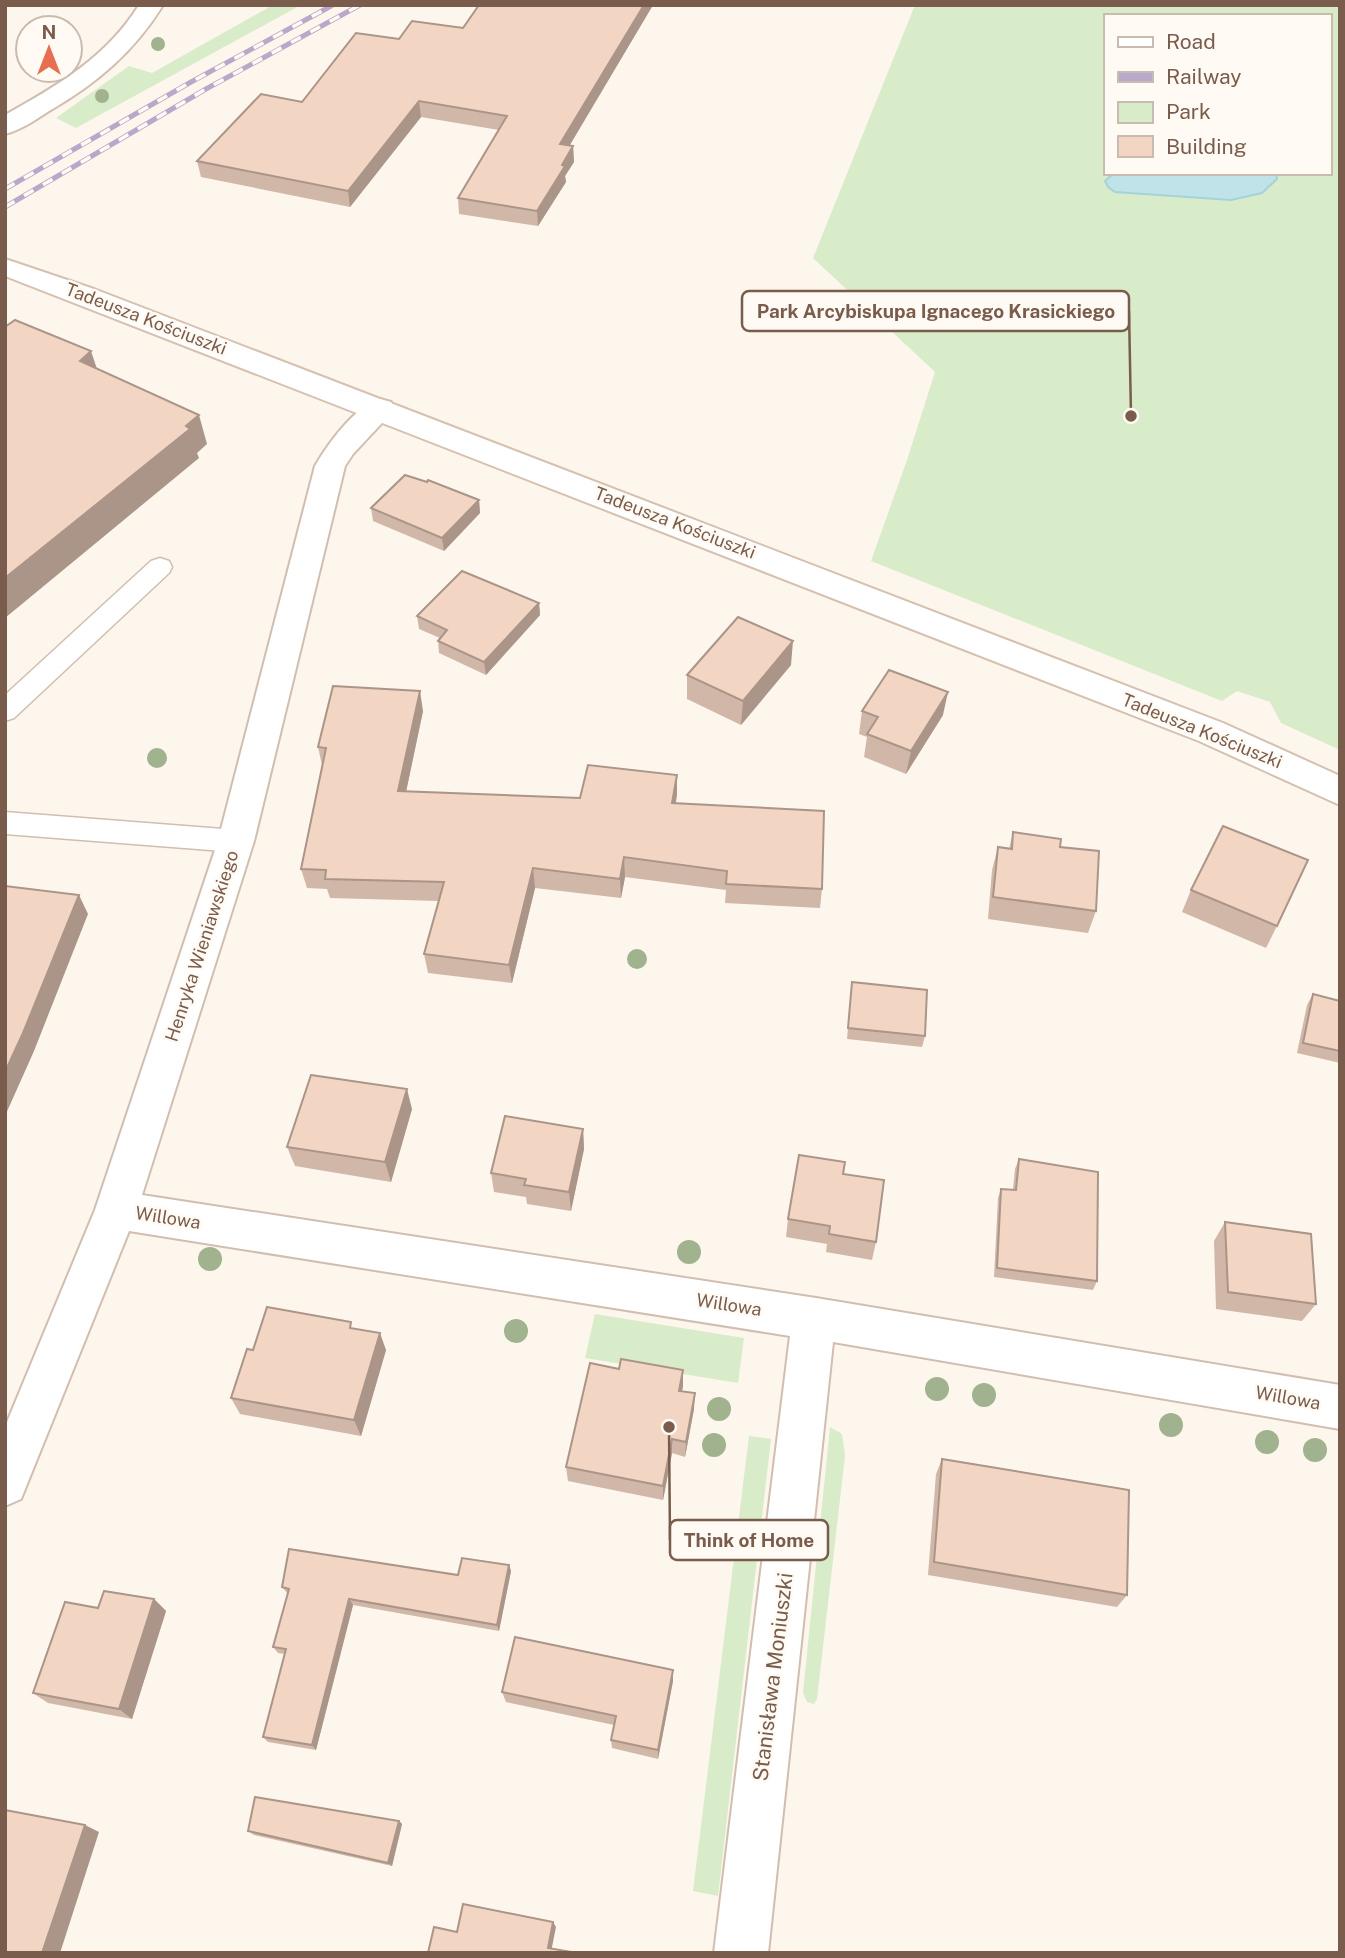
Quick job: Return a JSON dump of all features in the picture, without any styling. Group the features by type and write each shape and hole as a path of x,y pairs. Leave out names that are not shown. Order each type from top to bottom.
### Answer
{"street":[{"path":"5,126 84,80 119,51 144,20 152,5"},
{"name":"Tadeusza Kościuszki","path":"8,272 380,410 1211,732 1340,791"},
{"name":"Henryka Wieniawskiego","path":"5,1483 116,1210 236,841 330,466 342,447 380,410"},
{"name":"Willowa","path":"116,1210 816,1319 1340,1407"},
{"name":"Stanisława Moniuszki","path":"741,1953 809,1351 816,1319"}],"lane":[{"path":"5,710 160,567"},
{"path":"5,823 236,841"}],"green space":[{"path":"273,5 301,5 76,128 56,118 129,66 152,73"},
{"path":"915,5 1340,5 1340,750 1281,723 1270,702 1237,691 1222,701 871,561 935,372 813,258"},
{"path":"595,1314 744,1338 738,1383 585,1358"},
{"path":"830,1427 842,1434 845,1456 817,1699 814,1704 807,1702 803,1693"},
{"path":"749,1436 771,1439 718,1896 693,1891"}],"water":[{"path":"1112,175 1276,175 1277,179 1262,193 1231,200 1115,192 1105,181"}],"building":[{"path":"479,5 644,5 560,144 573,146 562,165 565,166 537,211 458,198 507,116 419,101 348,191 197,161 261,94 302,102 356,33 399,39 412,21 463,28"},
{"path":"15,320 91,351 80,361 199,415 186,426 190,429 5,578 5,327"},
{"path":"405,475 427,482 428,480 479,500 442,538 371,508"},
{"path":"462,571 539,603 484,662 438,641 447,630 417,616"},
{"path":"738,617 793,641 743,701 687,675"},
{"path":"889,670 948,692 911,751 867,734 878,717 862,711"},
{"path":"333,686 420,691 398,791 580,798 588,765 677,775 672,803 824,811 822,889 726,884 727,871 624,857 620,879 533,868 509,965 424,954 444,882 325,879 326,870 301,869 326,748 318,747"},
{"path":"1223,826 1308,860 1277,926 1191,890"},
{"path":"1013,832 1061,839 1060,847 1099,851 1096,911 993,897 998,847 1012,849"},
{"path":"5,886 79,895 5,1072"},
{"path":"852,982 927,990 925,1036 848,1028"},
{"path":"1313,994 1340,1001 1340,1051 1303,1043"},
{"path":"311,1075 407,1089 385,1162 287,1147"},
{"path":"505,1116 583,1129 569,1192 524,1185 526,1179 491,1173"},
{"path":"799,1155 845,1162 843,1174 884,1180 876,1242 829,1234 830,1226 788,1219"},
{"path":"1019,1159 1098,1172 1097,1281 997,1268 1001,1189 1016,1190"},
{"path":"1225,1222 1311,1234 1316,1304 1228,1292"},
{"path":"267,1307 351,1322 350,1328 380,1333 354,1420 231,1398 247,1349 253,1350"},
{"path":"621,1359 683,1370 679,1391 695,1393 686,1442 672,1439 663,1486 566,1467 590,1363 619,1369"},
{"path":"942,1459 1129,1490 1127,1595 934,1562"},
{"path":"289,1549 458,1575 462,1558 509,1565 497,1625 349,1599 312,1745 263,1737 286,1649 273,1647 289,1589 282,1587"},
{"path":"104,1591 154,1599 119,1709 33,1693 65,1602 98,1608"},
{"path":"515,1637 673,1670 658,1750 611,1740 616,1716 502,1692"},
{"path":"255,1797 399,1821 388,1863 248,1831"},
{"path":"5,1810 85,1825 42,1953 5,1953"},
{"path":"463,1904 553,1922 548,1948 577,1953 428,1953 434,1927 457,1932"}],"railway":[{"path":"5,189 191,82 333,5"},
{"path":"5,207 206,89 360,5"}],"place":[{"name":"Park Arcybiskupa Ignacego Krasickiego","path":"1131,416"},
{"name":"Think of Home","path":"669,1427"}]}
